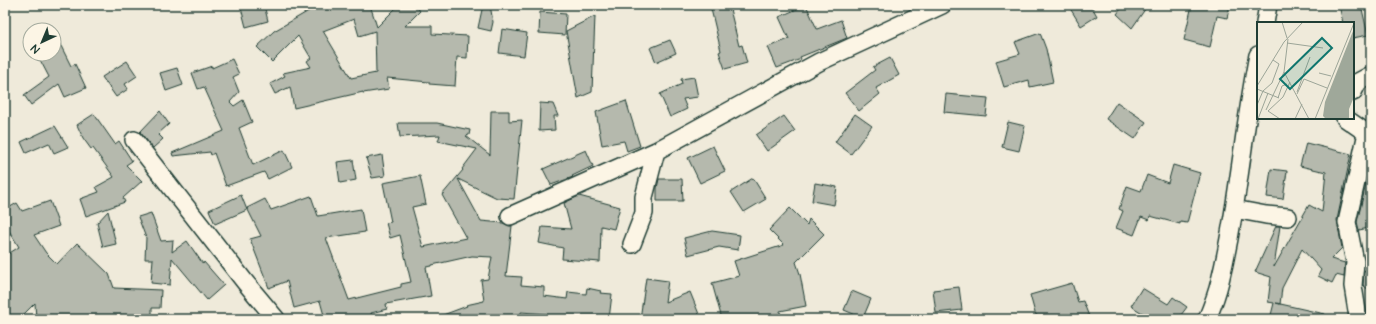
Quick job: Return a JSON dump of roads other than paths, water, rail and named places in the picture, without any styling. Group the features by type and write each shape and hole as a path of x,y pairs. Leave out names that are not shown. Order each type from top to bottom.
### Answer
{"street":[{"path":"510,216 656,151 819,62 942,5"},
{"path":"1265,22 1268,5"},
{"path":"1207,319 1220,283 1254,94 1257,65"},
{"path":"1354,90 1358,82 1371,75"},
{"path":"1346,119 1369,134 1347,222 1355,262 1353,286 1360,316"},
{"path":"134,140 245,282 276,319"},
{"path":"632,244 644,213 644,196 656,151"},
{"path":"1234,209 1266,215 1288,217"}]}
